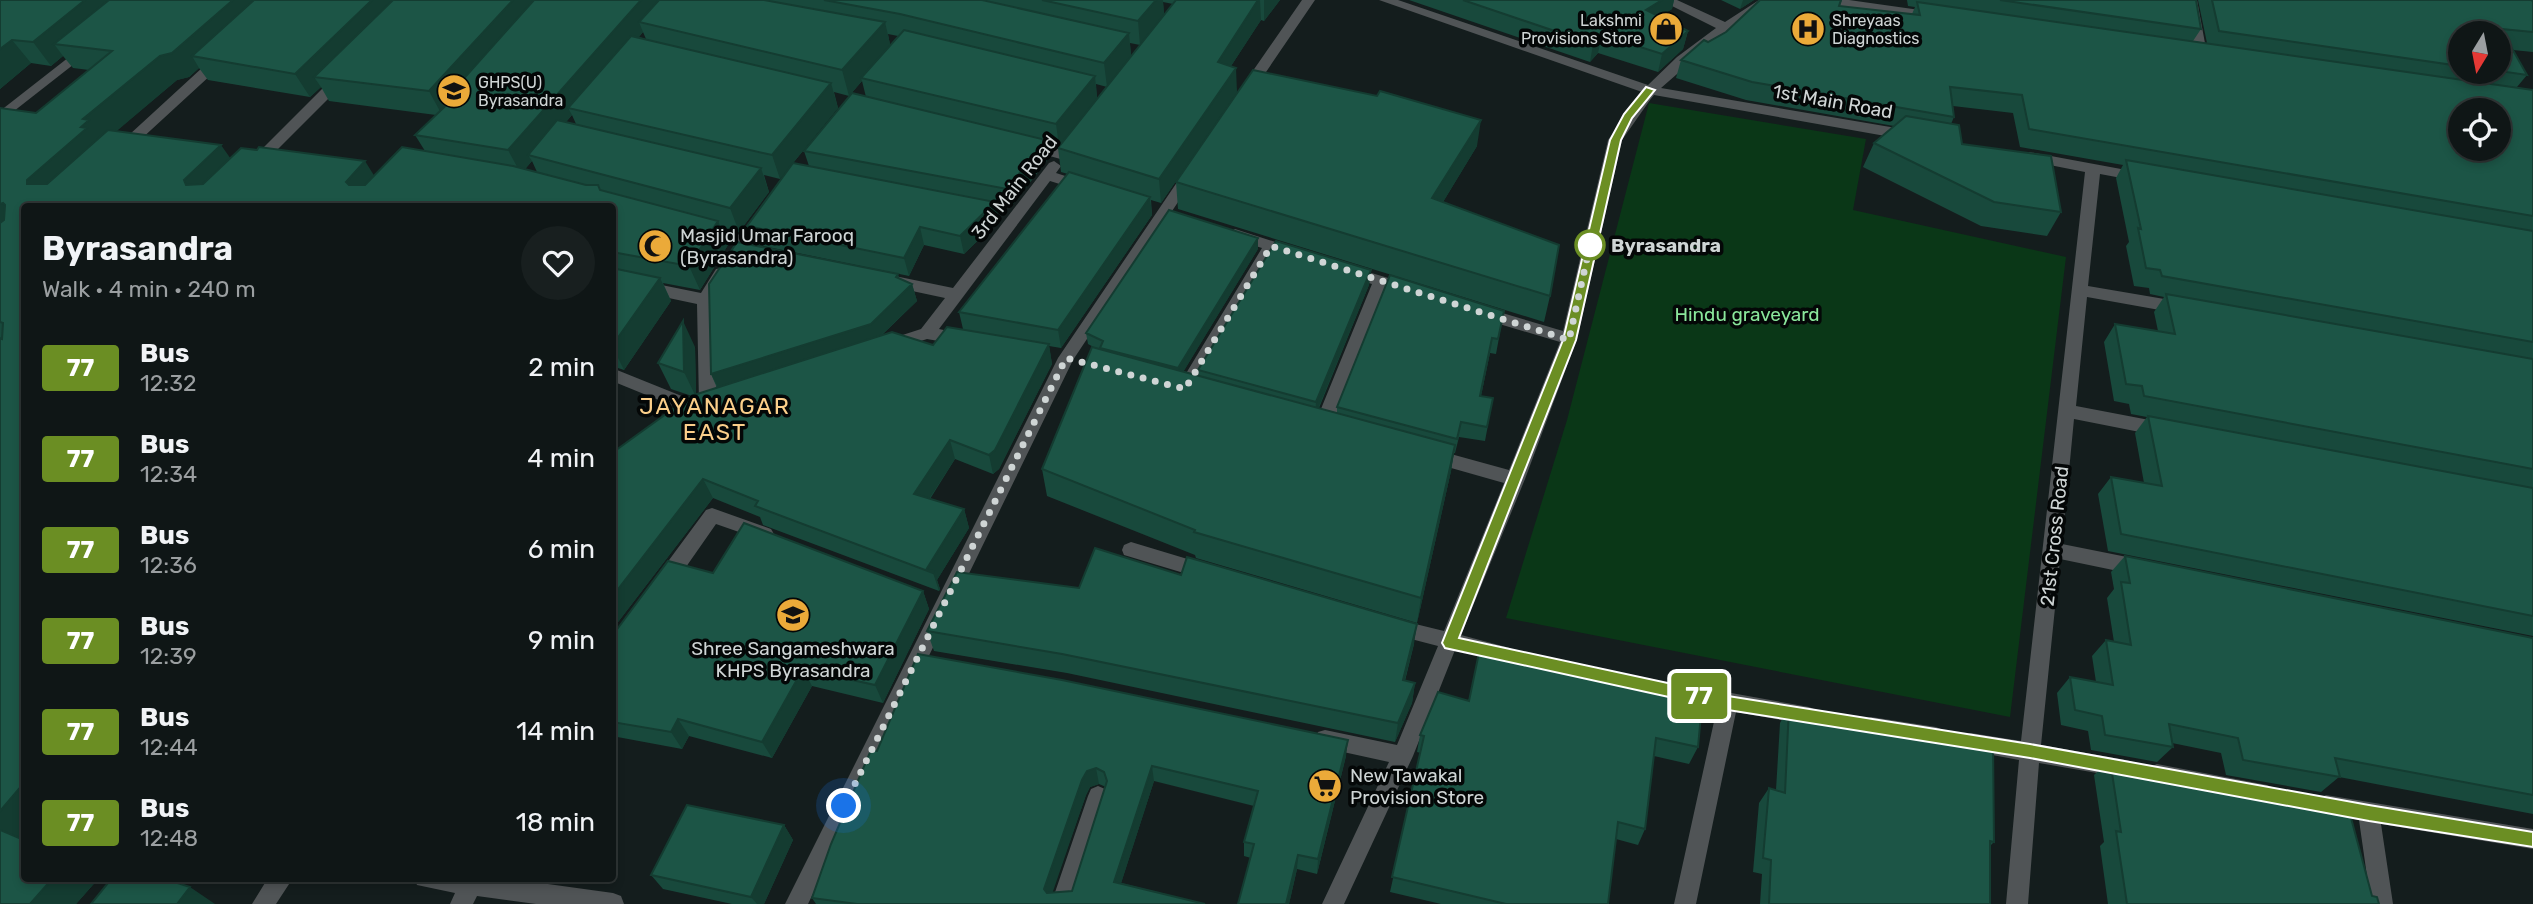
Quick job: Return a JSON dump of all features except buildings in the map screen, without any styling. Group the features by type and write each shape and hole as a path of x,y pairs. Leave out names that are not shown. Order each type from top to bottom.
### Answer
{"street":[{"path":"1240,100 1309,0"},
{"name":"1st Main Road","path":"1385,0 1650,90 1918,137"},
{"path":"1666,0 1725,27"},
{"path":"1333,904 1403,756 1516,479 1569,340 1615,140 1628,117 1650,90 1725,27 1768,0"},
{"path":"1821,0 1942,17"},
{"path":"2191,0 2200,54"},
{"path":"0,118 103,34"},
{"path":"115,155 232,48"},
{"path":"241,177 351,69"},
{"name":"3rd Main Road","path":"927,333 1008,214 1068,150 1011,142"},
{"path":"2012,154 2162,180"},
{"path":"796,904 924,660 938,602 1066,359 1202,155"},
{"name":"21st Cross Road","path":"2017,904 2030,751 2093,168"},
{"path":"1047,175 1099,191"},
{"path":"692,227 745,243 705,300 707,403"},
{"path":"1224,231 1308,258"},
{"path":"1184,389 1271,246"},
{"path":"1332,266 1419,293"},
{"path":"878,278 956,294"},
{"path":"616,281 705,300"},
{"path":"1323,426 1381,282"},
{"path":"2080,290 2204,312"},
{"path":"1469,309 1569,340"},
{"path":"875,350 927,333 977,342"},
{"path":"616,375 707,403"},
{"path":"674,424 707,403"},
{"path":"2068,411 2177,432"},
{"path":"1413,451 1516,479"},
{"path":"651,599 712,516 778,539"},
{"path":"1131,550 1224,577"},
{"path":"2053,551 2159,572"},
{"path":"1370,620 1450,643 1516,657"},
{"path":"1662,689 1728,703 1824,718"},
{"path":"1685,904 1728,703"},
{"path":"1852,723 2030,751 2369,813 2533,839"},
{"path":"1309,736 1403,756"},
{"path":"1062,904 1098,796"},
{"path":"2369,813 2382,904"},
{"path":"263,904 279,882"},
{"path":"441,882 469,889 613,904"}],"green space":[{"name":"Hindu graveyard","path":"1649,103 1866,139 1853,210 2066,257 2010,717 1506,618 1567,420"}],"bus line":[{"name":"77","path":"1650,90 1628,117 1615,140 1569,340 1450,643 1728,703 2030,751 2369,813 2533,839"}],"place":[{"name":"Lakshmi Provisions Store","path":"1666,29"},
{"name":"Shreyaas Diagnostics","path":"1808,29"},
{"name":"GHPS(U) Byrasandra","path":"454,91"},
{"name":"Byrasandra","path":"1590,245"},
{"name":"Masjid Umar Farooq (Byrasandra)","path":"655,246"},
{"name":"Shree Sangameshwara KHPS Byrasandra","path":"793,615"},
{"name":"New Tawakal Provision Store","path":"1325,786"}],"district":[{"name":"JAYANAGAR EAST","path":"715,419"}],"route":[{"path":"844,806 1066,358 1185,389 1271,246 1569,340 1590,245"}]}
